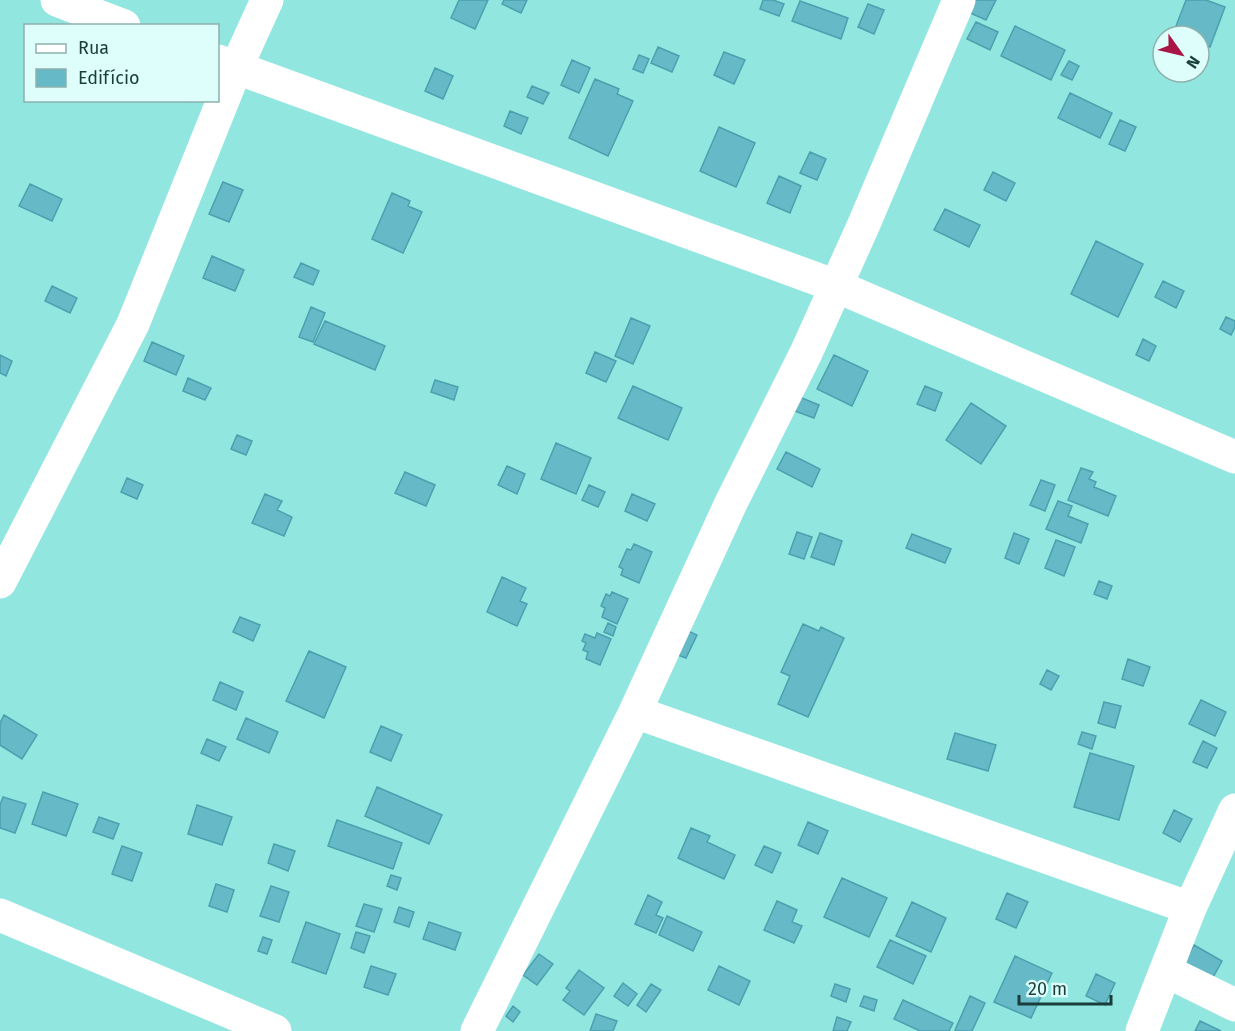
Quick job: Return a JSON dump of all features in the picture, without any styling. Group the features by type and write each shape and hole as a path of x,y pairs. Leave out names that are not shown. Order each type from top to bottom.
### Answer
{"street":[{"path":"57,0 119,24"},
{"path":"219,86 227,64 267,0"},
{"path":"477,1031 635,712 725,516 806,353 959,0"},
{"path":"227,64 836,286 1235,458"},
{"path":"0,582 133,324 213,102"},
{"path":"635,712 1190,908"},
{"path":"1142,1031 1190,908 1235,810"},
{"path":"0,915 275,1031"},
{"path":"1166,971 1235,1005"}],"building":[{"path":"459,0 488,0 475,29 451,18"},
{"path":"504,0 527,0 521,13 502,4"},
{"path":"763,0 773,0 784,4 779,16 760,9"},
{"path":"971,0 996,0 986,20 966,11"},
{"path":"1186,0 1206,0 1225,7 1211,44 1211,24 1177,24"},
{"path":"800,1 848,18 841,39 792,21"},
{"path":"868,4 884,10 874,34 858,27"},
{"path":"976,22 998,32 990,50 967,39"},
{"path":"1015,26 1065,50 1051,80 1001,56"},
{"path":"658,47 679,56 672,72 651,63"},
{"path":"724,52 745,60 734,84 714,75"},
{"path":"639,55 649,59 643,73 633,69"},
{"path":"572,60 590,68 579,93 561,85"},
{"path":"1069,61 1079,66 1072,80 1061,75"},
{"path":"435,68 453,76 443,99 425,91"},
{"path":"595,79 619,89 617,94 633,101 608,156 569,138"},
{"path":"532,86 549,93 543,104 527,97"},
{"path":"1070,93 1112,113 1100,138 1058,118"},
{"path":"510,111 528,118 521,134 504,126"},
{"path":"1120,120 1136,127 1125,151 1109,144"},
{"path":"719,127 755,143 736,187 700,171"},
{"path":"810,152 826,159 817,180 800,173"},
{"path":"993,172 1015,183 1006,201 984,190"},
{"path":"779,176 801,186 790,213 767,203"},
{"path":"223,182 243,190 229,222 209,214"},
{"path":"30,184 62,199 52,221 19,206"},
{"path":"392,193 410,201 408,206 422,212 403,253 372,239"},
{"path":"945,209 980,225 969,247 934,230"},
{"path":"1096,241 1143,264 1118,317 1071,294"},
{"path":"212,256 244,270 235,291 203,278"},
{"path":"301,263 319,271 313,285 294,277"},
{"path":"1163,281 1184,291 1176,308 1155,297"},
{"path":"52,286 77,298 70,313 45,301"},
{"path":"311,307 325,313 313,342 299,337"},
{"path":"1226,317 1235,321 1231,335 1220,329"},
{"path":"631,318 650,326 633,364 615,356"},
{"path":"325,321 385,346 375,370 314,344"},
{"path":"1143,339 1156,346 1149,361 1136,355"},
{"path":"152,342 184,356 176,375 144,361"},
{"path":"595,352 616,361 606,382 586,373"},
{"path":"0,355 12,361 6,376 0,373"},
{"path":"834,355 868,371 852,406 817,389"},
{"path":"188,378 211,388 205,400 183,391"},
{"path":"435,380 458,387 454,400 431,392"},
{"path":"633,386 682,408 668,440 618,418"},
{"path":"925,386 942,393 935,411 917,404"},
{"path":"797,396 819,405 814,418 792,410"},
{"path":"971,403 1006,426 981,464 946,440"},
{"path":"237,435 252,441 246,455 231,449"},
{"path":"556,443 591,458 576,494 541,479"},
{"path":"786,452 820,469 812,487 777,469"},
{"path":"507,466 525,474 517,494 498,485"},
{"path":"1081,468 1093,472 1089,479 1096,482 1094,487 1116,496 1108,516 1068,500"},
{"path":"405,472 435,485 426,506 395,493"},
{"path":"127,478 143,485 137,499 121,492"},
{"path":"1041,480 1055,485 1045,511 1030,505"},
{"path":"589,485 605,492 598,507 582,500"},
{"path":"265,494 282,501 277,510 292,517 284,536 252,523"},
{"path":"632,494 655,504 647,521 625,511"},
{"path":"1058,501 1072,506 1068,516 1088,524 1081,543 1046,529"},
{"path":"797,532 812,537 804,559 789,554"},
{"path":"820,533 842,541 834,565 811,557"},
{"path":"1014,533 1029,539 1019,564 1005,558"},
{"path":"912,534 951,549 945,563 906,548"},
{"path":"1056,540 1075,547 1064,576 1045,568"},
{"path":"634,544 652,552 639,583 621,575 623,569 619,567 627,549 631,550"},
{"path":"502,577 526,588 520,601 527,604 517,626 487,612"},
{"path":"1099,581 1112,586 1107,599 1094,594"},
{"path":"612,592 628,599 617,624 602,617 605,608 601,606 606,594 610,596"},
{"path":"240,617 260,625 253,641 233,632"},
{"path":"608,623 616,627 613,636 604,632"},
{"path":"803,624 819,631 821,627 844,638 808,717 778,704 790,676 781,672"},
{"path":"686,630 697,635 686,658 675,654"},
{"path":"597,633 611,639 600,665 586,659 588,652 583,650 586,643 582,641 585,634 595,638"},
{"path":"309,651 346,667 324,718 286,701"},
{"path":"1128,659 1150,667 1143,686 1122,679"},
{"path":"1047,670 1059,676 1051,690 1040,684"},
{"path":"220,682 243,692 236,710 213,700"},
{"path":"1201,700 1226,712 1215,736 1189,724"},
{"path":"1104,702 1121,706 1115,728 1098,723"},
{"path":"4,715 37,735 22,759 0,745 0,723"},
{"path":"246,718 278,732 269,753 237,739"},
{"path":"381,726 402,735 391,761 370,752"},
{"path":"1082,732 1096,736 1092,749 1078,744"},
{"path":"955,733 996,745 988,771 947,759"},
{"path":"207,739 226,747 219,761 201,753"},
{"path":"1203,741 1217,748 1207,768 1193,762"},
{"path":"1090,753 1134,766 1119,820 1074,807"},
{"path":"377,787 442,815 429,844 365,816"},
{"path":"43,792 78,804 66,836 32,824"},
{"path":"3,797 26,804 15,833 0,828 0,805"},
{"path":"197,805 232,817 222,845 188,834"},
{"path":"1174,810 1192,819 1180,842 1163,833"},
{"path":"99,817 119,824 113,839 93,832"},
{"path":"337,820 402,843 393,869 328,846"},
{"path":"808,822 828,831 818,854 798,845"},
{"path":"691,828 710,836 707,842 735,855 724,879 678,858"},
{"path":"274,844 295,851 288,871 268,863"},
{"path":"122,846 142,853 132,881 112,874"},
{"path":"764,846 781,853 772,873 755,865"},
{"path":"391,875 401,878 397,890 387,886"},
{"path":"842,878 887,898 869,937 824,917"},
{"path":"216,884 234,890 227,912 209,906"},
{"path":"271,886 289,892 279,922 260,916"},
{"path":"1007,893 1028,902 1016,928 996,919"},
{"path":"648,895 662,902 656,915 663,918 656,933 635,924"},
{"path":"777,901 797,910 792,922 802,926 794,943 764,930"},
{"path":"912,902 946,918 931,952 896,936"},
{"path":"364,904 382,909 374,932 356,926"},
{"path":"399,907 414,912 409,927 394,922"},
{"path":"667,916 702,932 693,951 659,935"},
{"path":"306,922 340,934 326,974 292,962"},
{"path":"429,922 461,933 455,950 423,939"},
{"path":"356,932 370,936 364,953 351,948"},
{"path":"263,937 272,940 267,954 258,951"},
{"path":"890,940 926,956 913,984 877,967"},
{"path":"1194,945 1222,961 1211,981 1183,964"},
{"path":"539,954 553,964 537,985 523,975"},
{"path":"1015,956 1052,973 1031,1018 994,1002"},
{"path":"371,966 396,974 388,995 364,987"},
{"path":"719,966 750,981 739,1005 708,990"},
{"path":"579,970 604,988 584,1015 563,1000 570,991 566,988"},
{"path":"1096,974 1115,983 1105,1005 1086,996"},
{"path":"623,983 637,994 628,1006 614,996"},
{"path":"651,984 661,990 646,1012 637,1005"},
{"path":"835,984 850,989 846,1002 831,996"},
{"path":"864,996 877,1000 874,1011 860,1006"},
{"path":"970,996 985,1003 972,1031 955,1030"},
{"path":"903,1000 953,1023 949,1031 920,1031 894,1019"},
{"path":"513,1006 520,1012 513,1022 506,1016"},
{"path":"596,1014 617,1021 613,1031 590,1031"},
{"path":"837,1017 851,1022 847,1031 833,1031"},
{"path":"1200,1021 1221,1031 1195,1031"}]}
